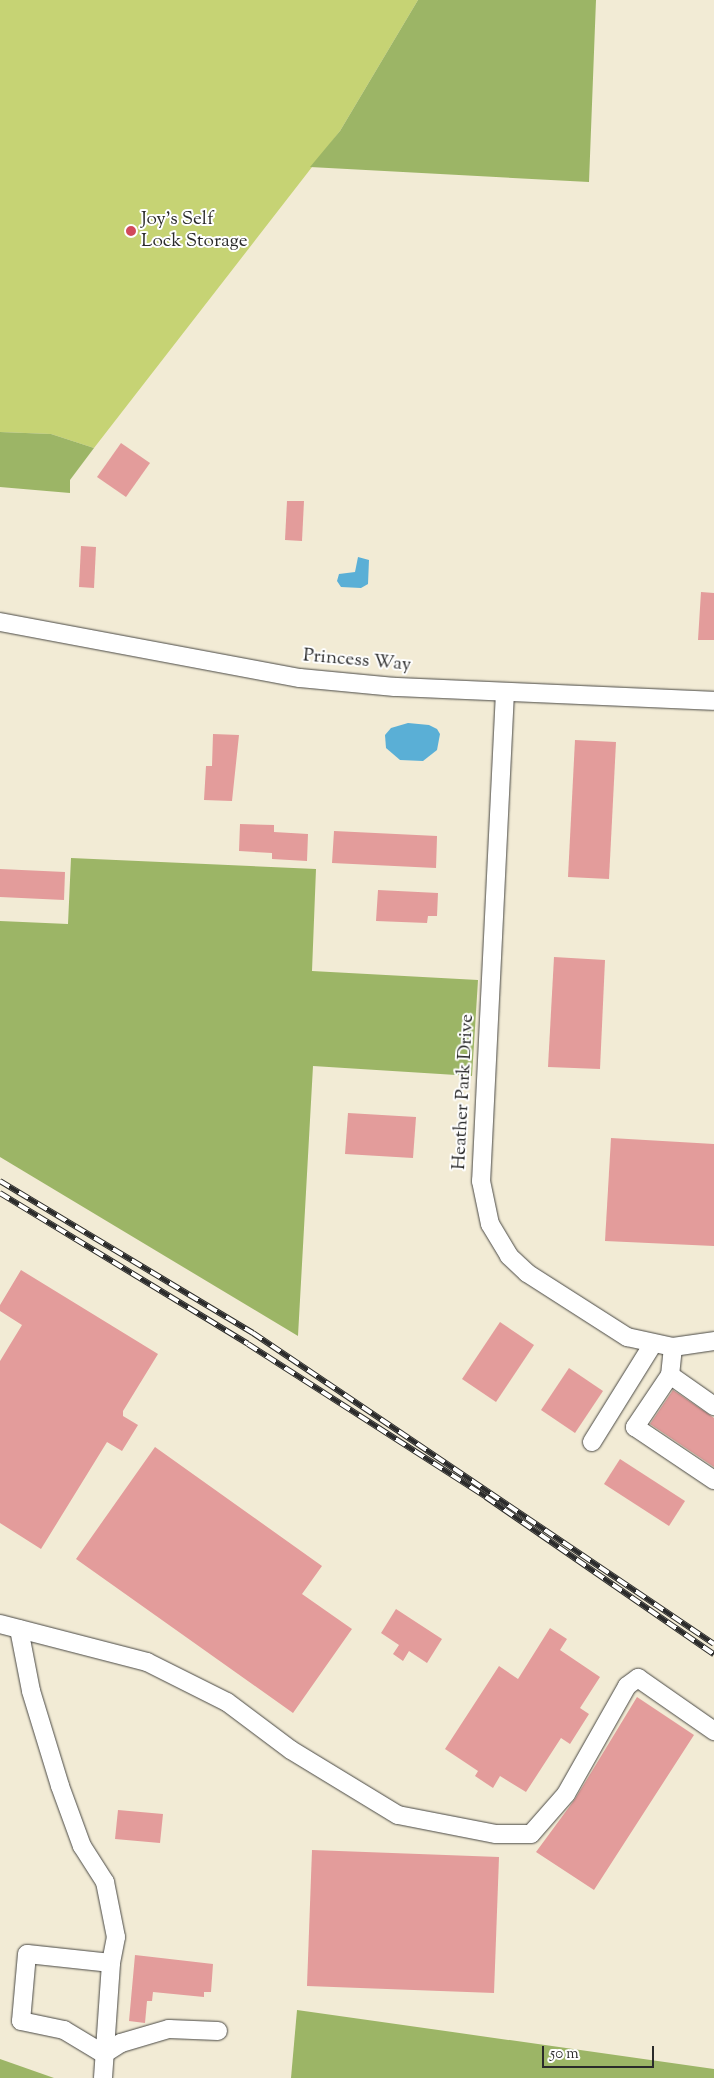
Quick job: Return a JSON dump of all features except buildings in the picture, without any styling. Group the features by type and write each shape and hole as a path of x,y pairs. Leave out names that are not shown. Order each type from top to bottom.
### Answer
{"street":[{"name":"Princess Way","path":"0,622 300,678 505,692 714,700"},
{"name":"Heather Park Drive","path":"505,692 481,1181 484,1204 499,1241 527,1273 598,1321 627,1337 653,1344 673,1347 714,1341"},
{"path":"592,1442 653,1344"},
{"path":"673,1347 670,1375 635,1427 714,1480"},
{"path":"670,1375 714,1406"},
{"path":"0,1624 147,1662 218,1697 298,1754 398,1815 496,1834 531,1834 566,1794 627,1686 638,1678 714,1731"},
{"path":"19,1629 31,1690 60,1786 82,1846 105,1882 116,1937 111,1963 104,2078"},
{"path":"104,2054 64,2030 21,2021 27,1954 111,1963"},
{"path":"104,2054 121,2043 169,2029 218,2031"}],"green space":[{"path":"0,0 418,0 340,131 94,448 51,434 0,432"},
{"path":"418,0 596,0 589,182 310,167 340,131"},
{"path":"0,432 51,434 94,448 70,480 70,493 0,487"},
{"path":"71,858 316,869 312,971 478,980 472,1076 313,1066 298,1336 0,1157 0,921 68,924"},
{"path":"297,2010 714,2069 714,2078 291,2078"},
{"path":"0,2059 54,2078 0,2078"}],"water":[{"path":"358,557 369,560 368,584 361,588 341,587 337,581 339,574 355,572"},
{"path":"408,723 429,725 437,729 440,734 437,750 423,761 400,760 386,748 385,735 391,728"}],"railway":[{"path":"0,1181 253,1333 714,1644"},
{"path":"0,1193 248,1344 486,1497 714,1654"}],"place":[{"name":"Joy's Self Lock Storage","path":"131,231"}]}
